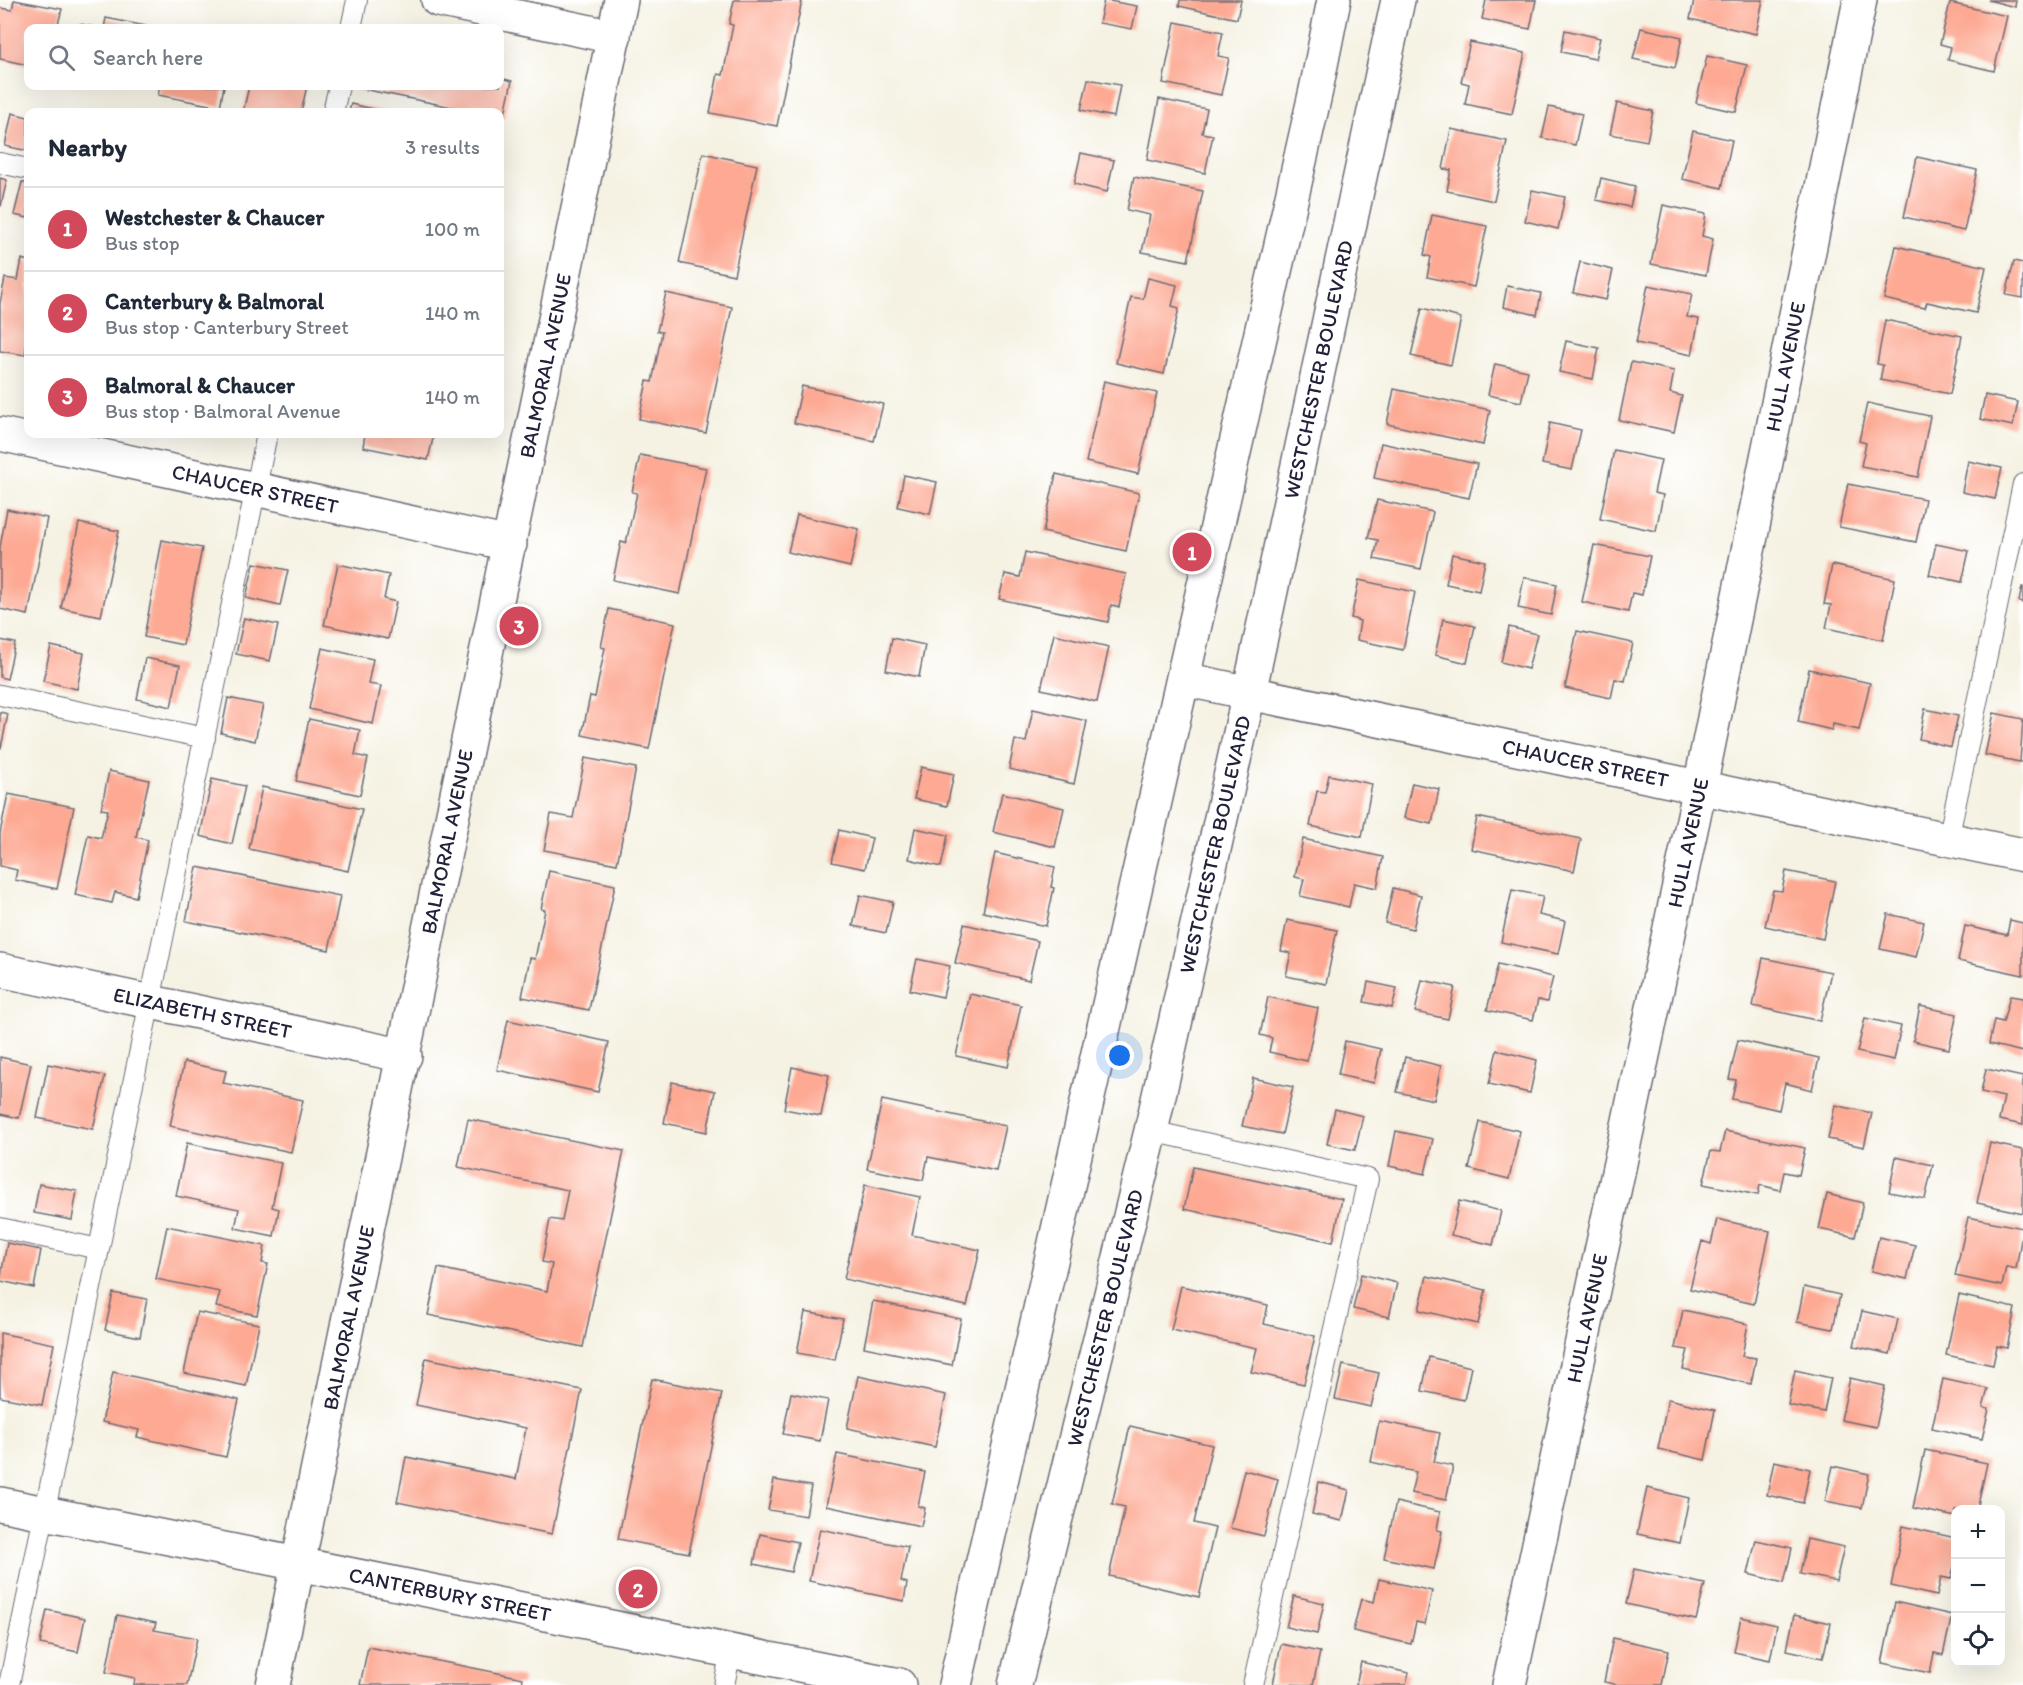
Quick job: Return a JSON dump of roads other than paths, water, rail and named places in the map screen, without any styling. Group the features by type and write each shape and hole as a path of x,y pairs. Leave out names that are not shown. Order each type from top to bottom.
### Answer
{"street":[{"path":"438,0 614,37"},
{"name":"BALMORAL AVENUE","path":"273,1685 300,1566 621,0"},
{"path":"955,1685 1334,0"},
{"name":"WESTCHESTER BOULEVARD","path":"1015,1685 1150,1131 1249,693 1398,0"},
{"name":"HULL AVENUE","path":"1509,1685 1700,787 1860,0"},
{"name":"CHAUCER STREET","path":"0,434 510,544"},
{"name":"CHAUCER STREET","path":"1183,679 2023,855"},
{"name":"ELIZABETH STREET","path":"0,970 405,1056"},
{"name":"CANTERBURY STREET","path":"0,1504 899,1685"}],"lane":[{"path":"352,24 357,0"},
{"path":"334,108 338,90"},
{"path":"0,163 24,168"},
{"path":"9,1685 266,438"},
{"path":"1948,840 2023,484"},
{"path":"0,695 205,738"},
{"path":"1150,1131 1368,1179 1253,1685"},
{"path":"0,1228 99,1249"},
{"path":"724,1685 731,1651"}],"place":[{"name":"Westchester & Chaucer","path":"1192,552"},
{"name":"Balmoral & Chaucer","path":"519,626"},
{"name":"Canterbury & Balmoral","path":"638,1589"}]}
